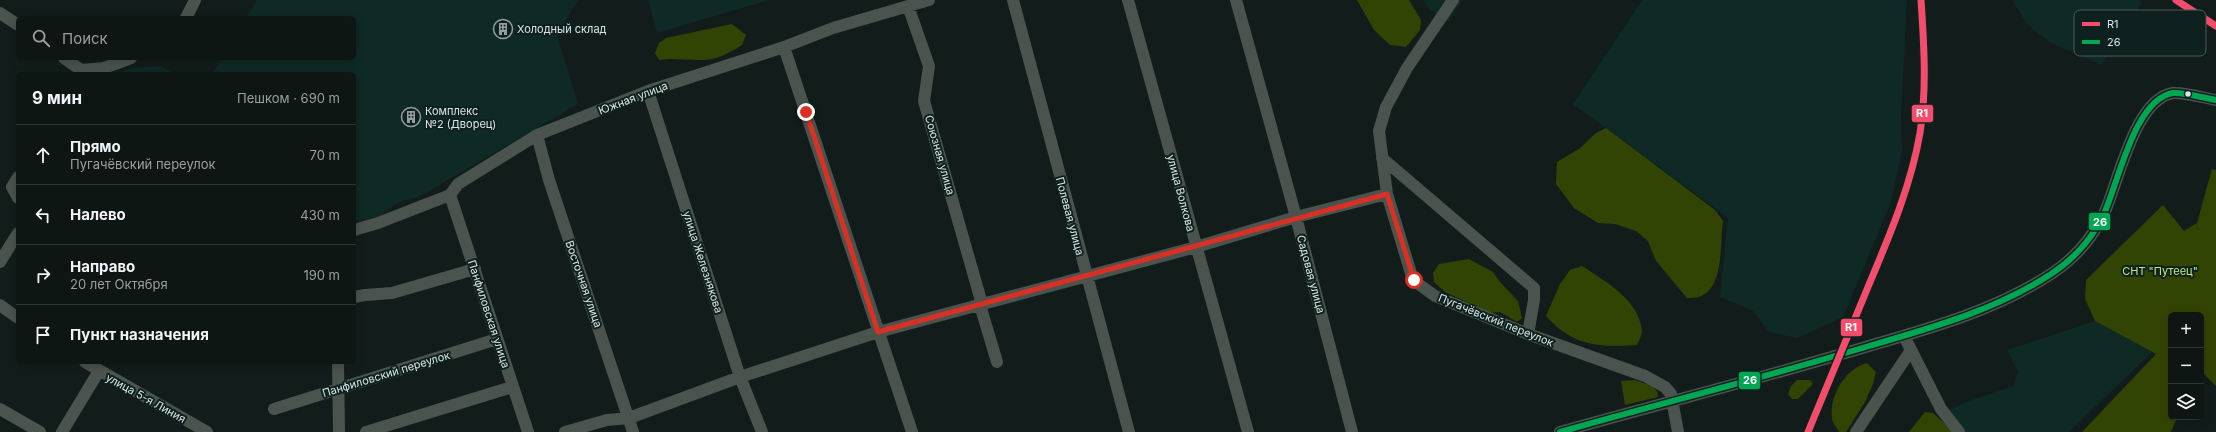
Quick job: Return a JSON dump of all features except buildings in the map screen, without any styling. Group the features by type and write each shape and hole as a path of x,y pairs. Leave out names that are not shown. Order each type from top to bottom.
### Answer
{"street":[{"path":"187,16 195,0"},
{"name":"Южная улица","path":"356,229 378,223 450,195 458,184 537,135 648,91 784,47 833,28 930,0"},
{"name":"Полевая улица","path":"1013,0 1129,432"},
{"name":"улица Волкова","path":"1128,0 1248,432"},
{"name":"Садовая улица","path":"1236,0 1296,217 1352,432"},
{"name":"Пугачёвский переулок","path":"1453,0 1407,68 1386,107 1379,131 1387,194 1414,280 1435,296 1528,334 1645,376 1665,387 1670,394 1678,432"},
{"name":"Союзная улица","path":"908,6 929,66 924,101 997,362"},
{"path":"0,13 16,24"},
{"path":"784,47 912,432"},
{"path":"66,60 80,72 104,68 126,60"},
{"name":"улица Железнякова","path":"648,91 740,377 762,432"},
{"path":"1560,432 1794,369 1904,336 1978,312 2017,294 2052,274 2078,253 2092,236 2103,215 2134,134 2147,111 2157,100 2173,93 2216,100"},
{"name":"Восточная улица","path":"537,135 549,180 633,432"},
{"path":"1382,158 1534,288 1534,300 1528,334"},
{"path":"16,180 12,187 16,194"},
{"path":"565,432 607,420 629,418 740,377 878,332 1196,247 1296,217 1387,194"},
{"name":"Панфиловская улица","path":"450,195 528,432"},
{"path":"0,262 16,236"},
{"path":"356,297 365,294 392,293 475,269"},
{"path":"1,307 16,317"},
{"path":"1904,336 1942,409 1959,432"},
{"name":"Панфиловский переулок","path":"274,409 497,339"},
{"path":"1856,432 1911,350"},
{"name":"улица 5-я Линия","path":"88,364 207,432"},
{"path":"338,364 340,432"},
{"path":"62,432 99,371"},
{"path":"366,432 512,386"},
{"path":"0,409 40,432"}],"shaded area":[{"path":"257,0 578,0 557,35 578,104 419,197 399,202 379,216 356,222 356,72 213,72 221,60 356,60 356,16 247,16"},
{"path":"648,0 769,0 657,33"},
{"path":"1423,0 1463,0 1448,22 1429,9"},
{"path":"1642,0 1907,0 1901,115 1902,150 1891,202 1843,317 1797,338 1769,332 1753,311 1720,297 1728,218 1573,104"},
{"path":"2012,0 2140,0 2142,2 2137,10 2074,10 2074,53 2051,43 2028,25"},
{"path":"2081,56 2108,56 2102,65"},
{"path":"161,66 172,72 119,72 134,68"},
{"path":"2095,321 2152,352 2069,432 1961,432 1948,410 1963,403 2013,386 2018,372 2007,350"}],"green space":[{"path":"1357,0 1409,0 1421,20 1420,30 1406,47 1390,45 1374,30"},
{"path":"732,24 746,35 742,45 719,57 702,60 659,60 655,53 659,43 666,38"},
{"path":"1606,128 1715,210 1723,221 1718,271 1709,291 1700,297 1687,298 1656,261 1648,241 1636,231 1615,224 1598,223 1574,208 1556,184 1557,162 1579,149 1596,133"},
{"name":"СНТ \"Путеец\"","path":"2212,169 2216,170 2216,386 2204,374 2204,312 2168,312 2168,420 2176,420 2171,432 2082,432 2156,354 2095,321 2085,299 2086,280 2163,205 2184,231 2197,223"},
{"path":"1469,259 1493,272 1499,281 1518,301 1522,318 1517,322 1500,312 1490,313 1445,292 1434,282 1433,273 1439,264"},
{"path":"1582,266 1620,292 1628,300 1639,319 1642,330 1637,345 1610,346 1587,343 1567,334 1546,316 1560,284 1570,270"},
{"path":"1867,363 1876,372 1873,384 1865,402 1846,432 1839,432 1832,420 1833,401 1836,393 1845,377 1859,366"},
{"path":"1635,380 1652,386 1657,391 1658,397 1625,405 1621,381"},
{"path":"1797,380 1810,380 1813,384 1798,399 1792,399 1788,394 1791,386"},
{"path":"1925,412 1933,413 1954,432 1909,432"}],"railway":[{"path":"1808,432 1891,230 1905,192 1916,153 1924,100 1924,50 1921,0"}],"transit line":[{"name":"R1","path":"1808,432 1891,230 1905,192 1916,153 1924,100 1924,50 1921,0"},
{"name":"R1","path":"2176,0 2191,10"},
{"name":"R1","path":"2206,20 2216,26"},
{"name":"26","path":"1560,432 1792,368 1939,325 1986,308 2030,287 2067,262 2093,233 2109,202 2129,145 2148,110 2159,99 2173,93 2188,94 2216,100"}],"place":[{"name":"Холодный склад","path":"503,29"},
{"name":"Комплекс №2 (Дворец)","path":"411,117"}],"route":[{"path":"806,112 878,332 1196,247 1296,217 1387,194 1414,280"}]}
